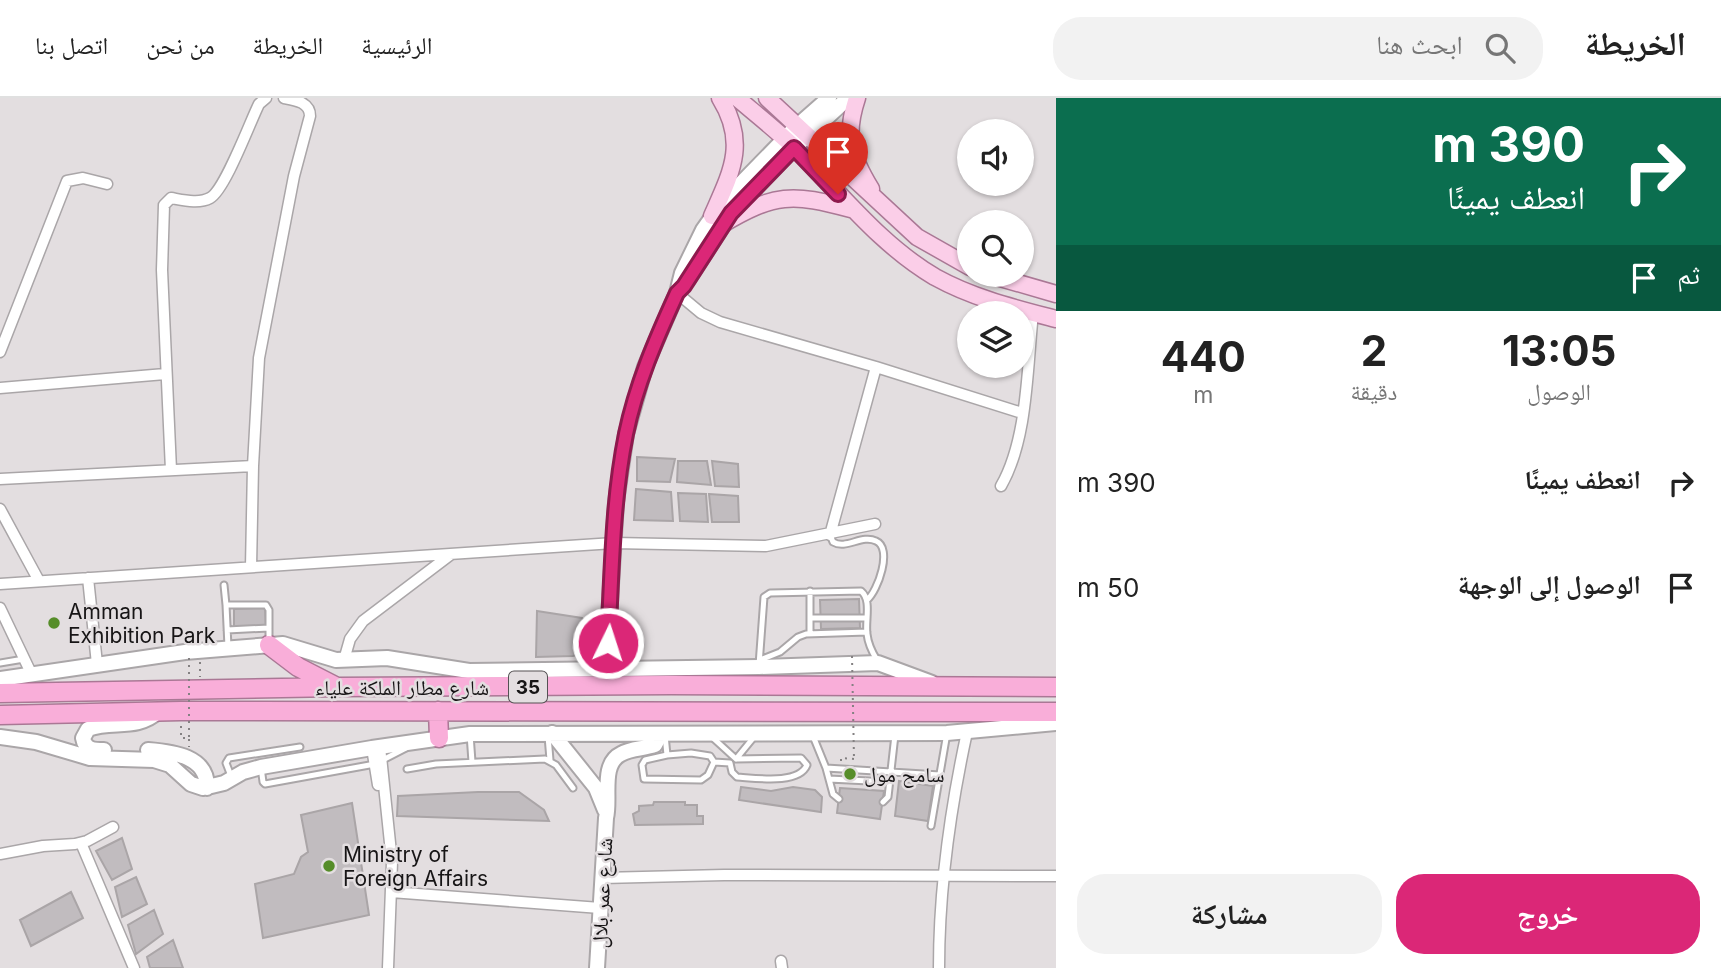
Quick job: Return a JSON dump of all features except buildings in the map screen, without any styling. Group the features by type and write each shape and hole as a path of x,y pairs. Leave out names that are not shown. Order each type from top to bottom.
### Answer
{"highway":[{"path":"269,637 298,667 338,687"},
{"name":"شارع مطار الملكة علياء","path":"0,693 338,687 469,679 672,677 947,688 1056,687"},
{"name":"شارع مطار الملكة علياء","path":"0,715 159,711 1056,712"},
{"path":"430,739 438,711"}],"main road":[{"path":"717,221 735,154 733,125 720,98"},
{"path":"737,98 795,137 917,237 957,260"},
{"path":"767,98 852,209 881,238 937,277 991,301"},
{"path":"857,98 851,127 852,153 857,167 881,206"},
{"path":"717,221 759,204 783,198 807,198 852,209"},
{"path":"1032,287 1056,294"},
{"path":"1034,313 1056,319"}],"street":[{"path":"171,470 162,270 164,205 172,198 201,200 214,195 225,179 258,104 266,98"},
{"path":"251,567 259,358 295,176 310,116 304,103 284,98"},
{"path":"606,668 616,502 626,433 645,367 677,293 694,245 829,98"},
{"path":"795,137 848,98"},
{"path":"0,352 67,181 83,178 107,184"},
{"path":"677,293 701,313 720,322 1022,413"},
{"path":"830,535 876,367"},
{"path":"0,388 165,374"},
{"path":"1001,486 1017,451 1026,378"},
{"path":"0,479 253,466"},
{"path":"0,509 39,581"},
{"path":"0,584 614,543 766,547 875,524"},
{"path":"344,660 350,639 363,621 451,555"},
{"path":"88,578 97,664"},
{"path":"0,608 31,673"},
{"path":"0,679 170,653 228,649 269,637 321,657 344,660 387,658 469,679 606,668 672,677 759,664 878,663 947,688"},
{"path":"159,711 148,720 135,724 91,727 84,735 84,742 88,748 95,750 142,749 183,757 202,767 207,777 207,788"},
{"path":"0,737 36,742 90,758 154,760 170,765 196,786 207,788 256,768 377,755 430,739 470,734 947,733 1056,723"},
{"path":"939,968 942,876 952,803 967,732"},
{"name":"شارع عمر بلال","path":"550,733 596,788 606,818"},
{"name":"شارع عمر بلال","path":"597,968 609,803 608,772 611,763 621,753 654,746 663,735"},
{"path":"377,755 391,868 388,968"},
{"path":"0,854 81,842 113,827"},
{"path":"81,842 134,968"},
{"path":"602,878 1056,876"},
{"path":"391,892 600,908"}],"lane":[{"path":"830,535 833,542 840,545 869,540 877,541 881,545 883,551 880,577 876,591 867,600"},
{"path":"224,585 228,649"},
{"path":"810,591 810,633"},
{"path":"759,664 765,594 810,591 861,591 867,600 867,632 878,663"},
{"path":"226,605 266,606 269,610 269,637 227,630"},
{"path":"810,618 866,618"},
{"path":"759,664 798,637 810,633 867,632"},
{"path":"0,663 24,659"},
{"path":"550,733 550,760 573,788"},
{"path":"811,733 826,768 833,794 839,799"},
{"path":"883,802 887,799 895,733"},
{"path":"931,826 947,733"},
{"path":"470,734 472,762"},
{"path":"708,734 733,761"},
{"path":"714,762 733,761 801,758 807,765 806,769 798,776 768,779 737,777 732,772 733,761 756,734"},
{"path":"663,735 667,755"},
{"path":"232,779 226,760 248,754 300,747"},
{"path":"248,754 256,768"},
{"path":"704,754 710,756 714,762 708,775 701,780 644,779 642,765 645,760 667,755 704,754"},
{"path":"407,769 472,762 550,760"},
{"path":"826,768 940,775"},
{"path":"829,779 889,782"}],"path":[{"path":"841,768 841,758 854,759 852,656"},
{"path":"181,731 181,738 189,738 189,658"}],"place":[{"name":"Amman Exhibition Park","path":"54,623"},
{"name":"سامح مول","path":"850,774"},
{"name":"Ministry of Foreign Affairs","path":"329,866"}],"route":[{"path":"608,643 616,502 626,433 645,367 677,293 731,213 794,148 838,194"}]}
